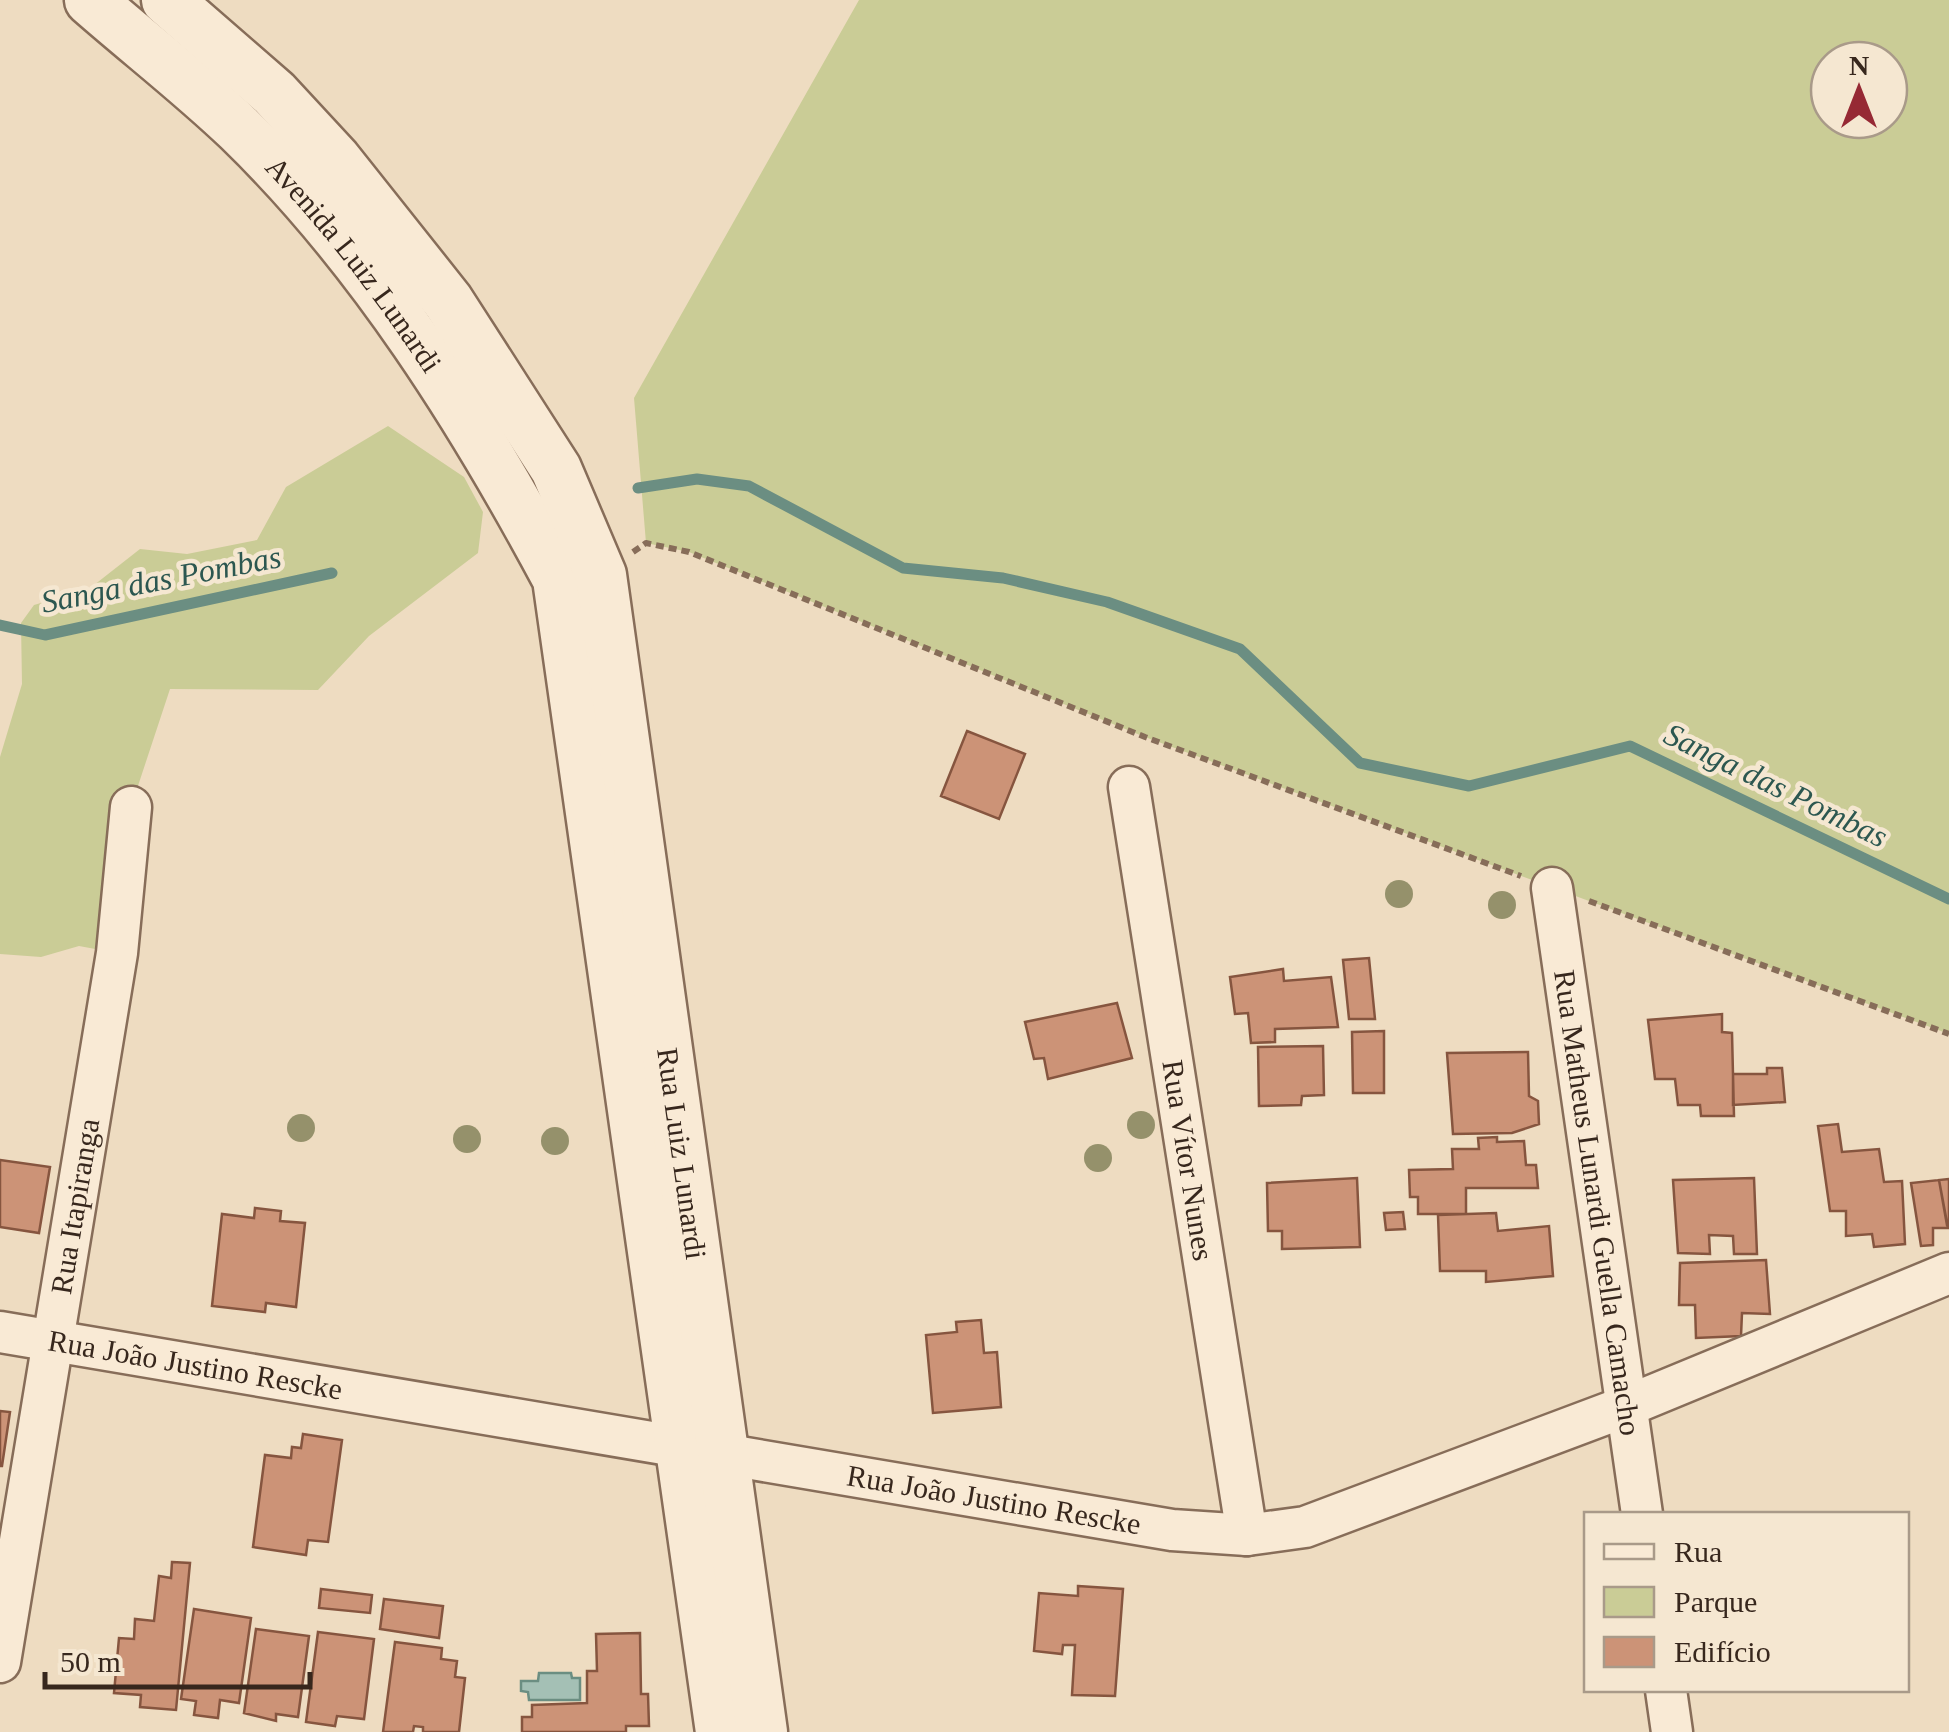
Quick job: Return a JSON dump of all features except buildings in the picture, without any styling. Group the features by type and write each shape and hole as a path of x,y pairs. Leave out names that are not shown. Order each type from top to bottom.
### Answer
{"street":[{"name":"Avenida Luiz Lunardi","path":"90,0 239,129 354,260 579,577"},
{"name":"Avenida Luiz Lunardi","path":"181,5 274,93 336,160 438,286 505,384 556,469 579,577"},
{"path":"148,50 181,5"},
{"name":"Rua Luiz Lunardi","path":"579,577 701,1450 721,1732"},
{"name":"Rua Vítor Nunes","path":"1129,787 1247,1535"},
{"name":"Rua Itapiranga","path":"0,1662 117,952 131,808"},
{"name":"Rua Matheus Lunardi Guella Camacho","path":"1552,888 1642,1512"},
{"name":"Rua João Justino Rescke","path":"0,1332 1172,1530 1247,1535 1305,1528 1627,1406 1949,1273"},
{"name":"Rua Luiz Lunardi","path":"701,1450 762,1732"},
{"path":"1666,1692 1672,1732"}],"path":[{"path":"579,577 646,543 689,552 1146,737 1949,1034"}],"green space":[{"path":"859,0 1949,0 1949,1034 1145,737 689,552 646,543 634,398"},
{"path":"388,426 464,477 483,512 478,553 369,636 318,690 170,689 131,807 117,953 79,946 41,957 0,954 0,757 22,684 21,623 34,605 89,589 140,549 187,554 257,540 286,487"}],"shaded area":[{"path":"539,1673 571,1673 572,1678 580,1678 580,1700 529,1700 528,1692 521,1691 521,1681 538,1681"}],"waterway":[{"name":"Sanga das Pombas","path":"638,488 697,479 749,486 903,568 1003,578 1107,602 1240,649 1360,763 1469,786 1630,746 1949,899"},
{"name":"Sanga das Pombas","path":"0,625 45,635 332,573"}]}
